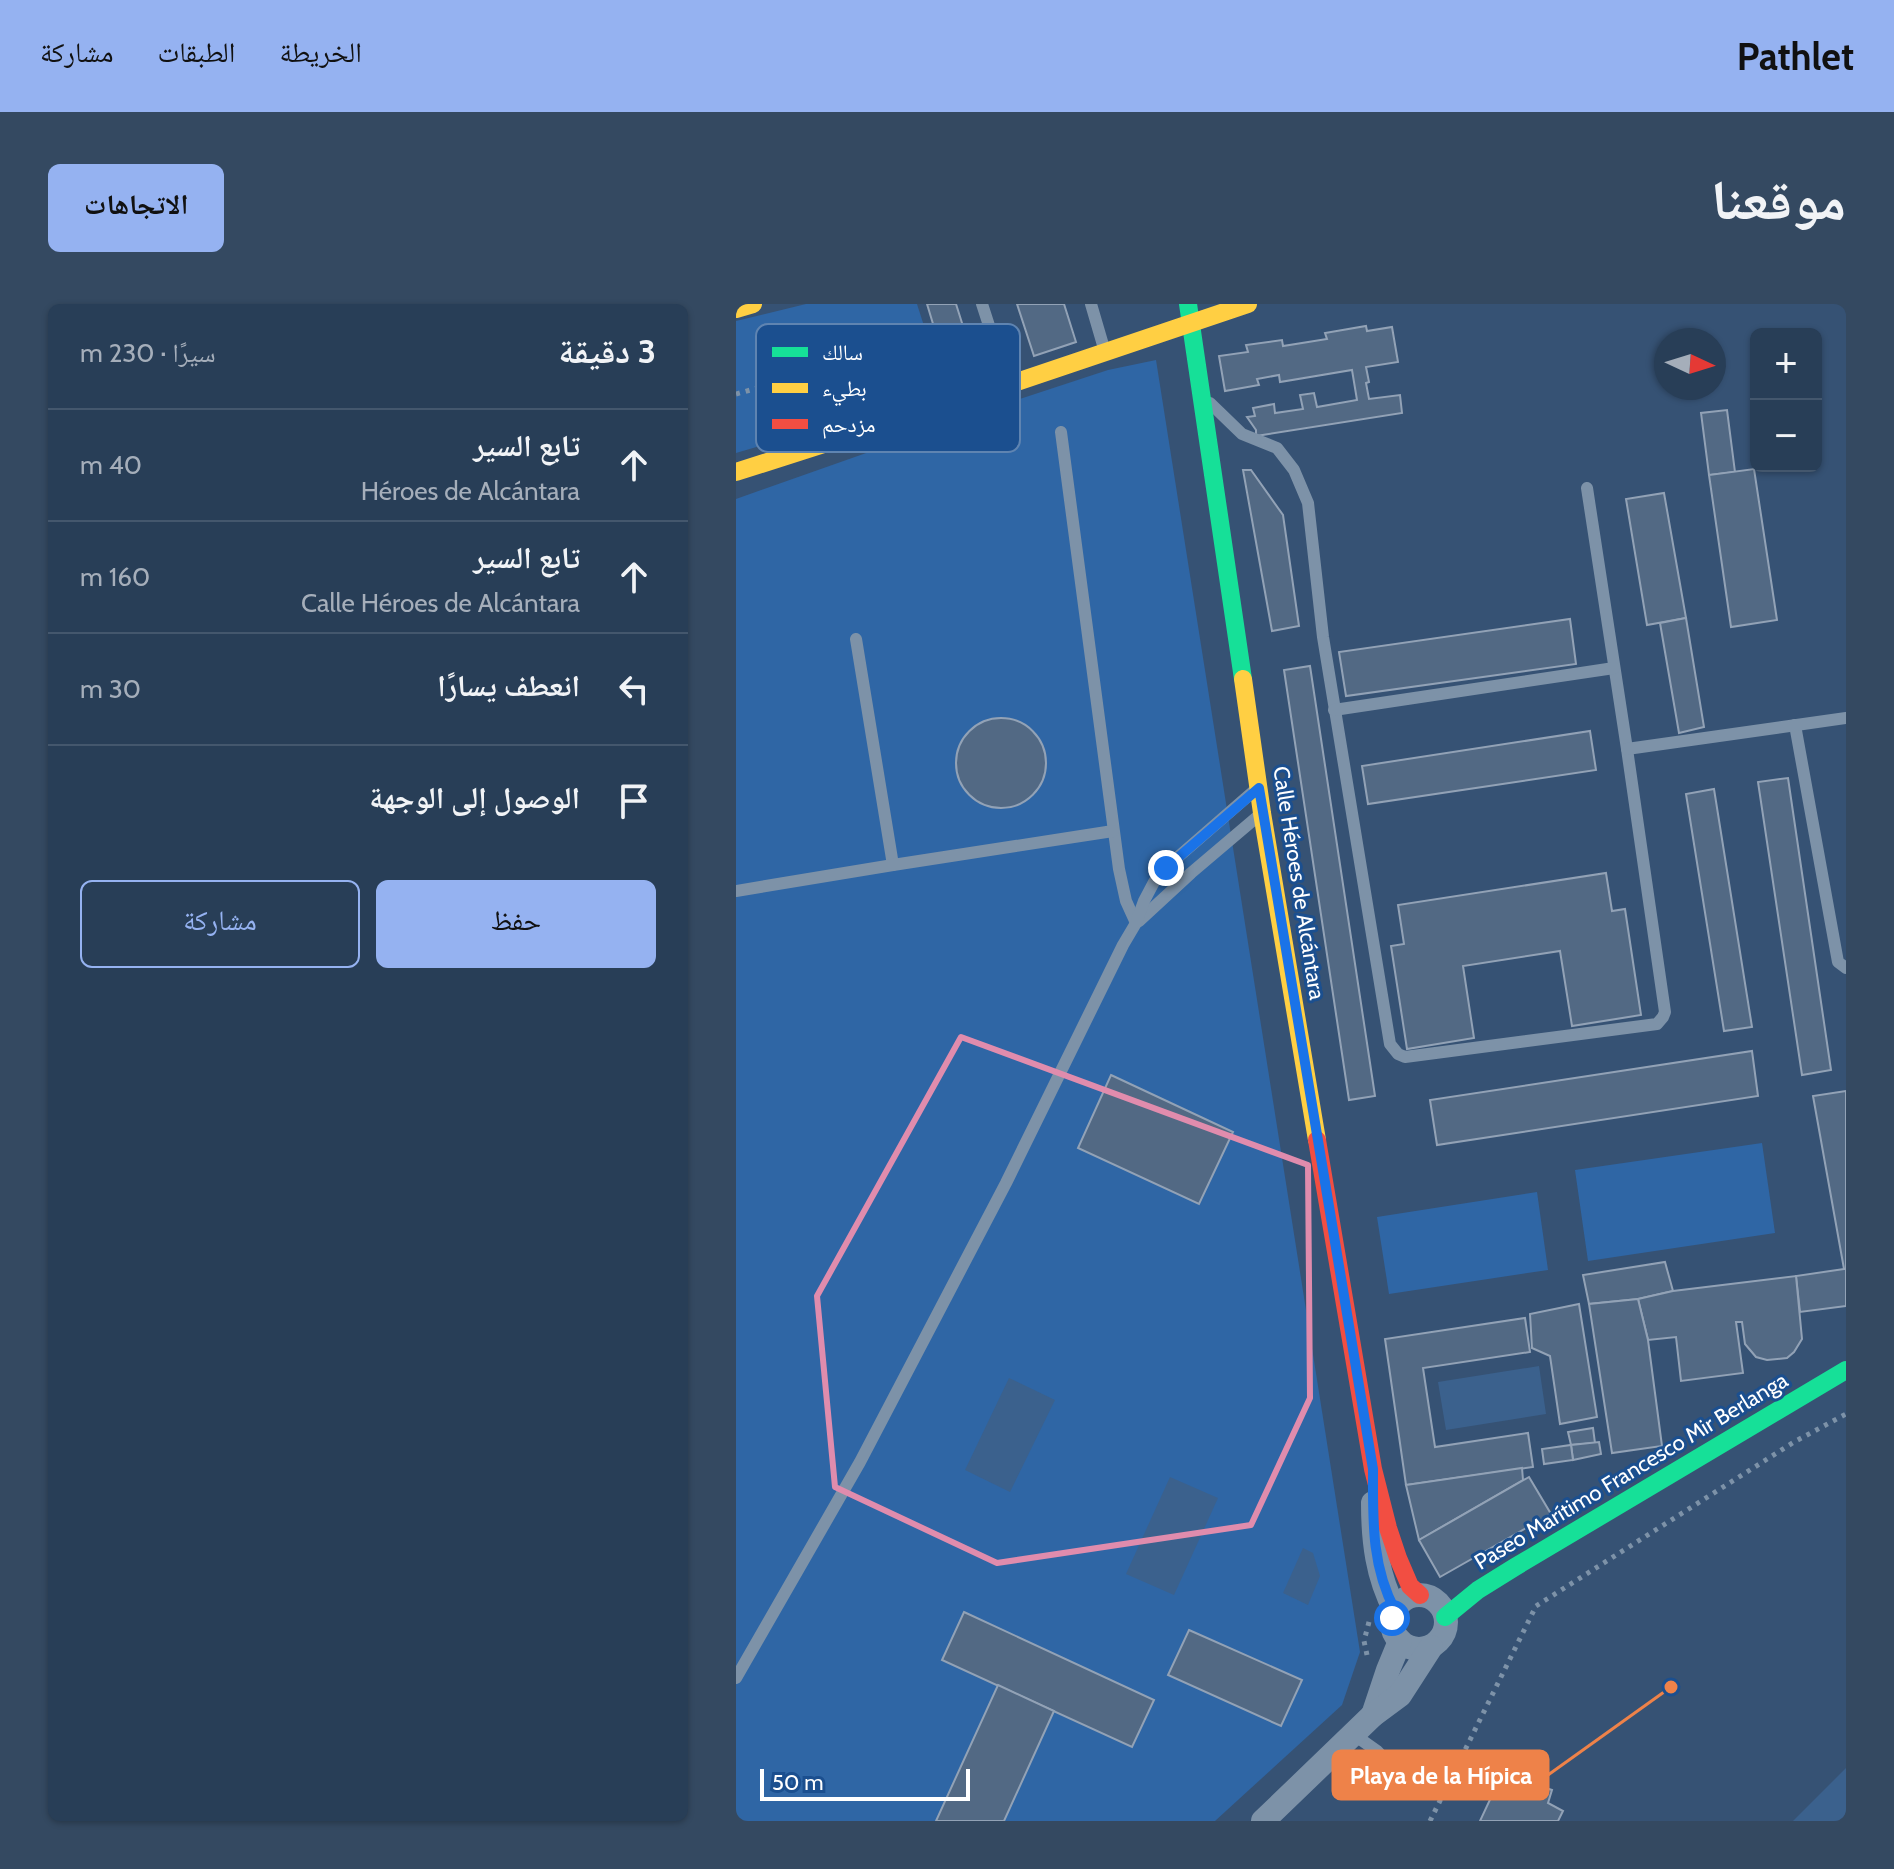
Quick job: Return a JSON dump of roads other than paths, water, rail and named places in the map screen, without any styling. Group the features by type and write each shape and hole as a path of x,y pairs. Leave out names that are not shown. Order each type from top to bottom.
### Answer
{"street":[{"path":"736,309 753,304"},
{"name":"Calle Héroes de Alcántara","path":"1188,304 1262,813 1373,1469 1398,1558 1410,1586 1420,1595"},
{"path":"1020,381 1248,304"},
{"path":"736,472 799,452"},
{"name":"Paseo Marítimo Francesco Mir Berlanga","path":"1445,1617 1478,1590 1515,1567 1846,1370"},
{"path":"1373,1469 1373,1535 1386,1594 1395,1610"},
{"path":"1263,1821 1373,1715 1400,1695 1439,1639 1445,1629 1443,1611 1433,1600 1420,1595 1405,1599 1395,1610 1392,1626 1400,1641 1414,1649 1431,1647"},
{"path":"1373,1715 1400,1641"}],"lane":[{"path":"982,304 988,324"},
{"path":"1091,304 1105,352"},
{"path":"1201,394 1242,434 1277,448 1294,470 1308,503 1334,710 1390,1044 1405,1057 1641,1027 1657,1024 1665,1012 1587,488"},
{"path":"1061,432 1113,831 1122,886 1136,923"},
{"path":"856,639 893,865"},
{"path":"1334,710 1614,668"},
{"path":"1627,749 1846,718"},
{"path":"1795,725 1838,962 1846,968"},
{"path":"736,1678 860,1462 1006,1183 1154,882 1259,788"},
{"path":"1136,923 1262,813"},
{"path":"736,891 1113,831"},
{"path":"1353,1734 1377,1751 1396,1771"}],"place":[{"name":"Playa de la Hípica","path":"1671,1687"}]}
